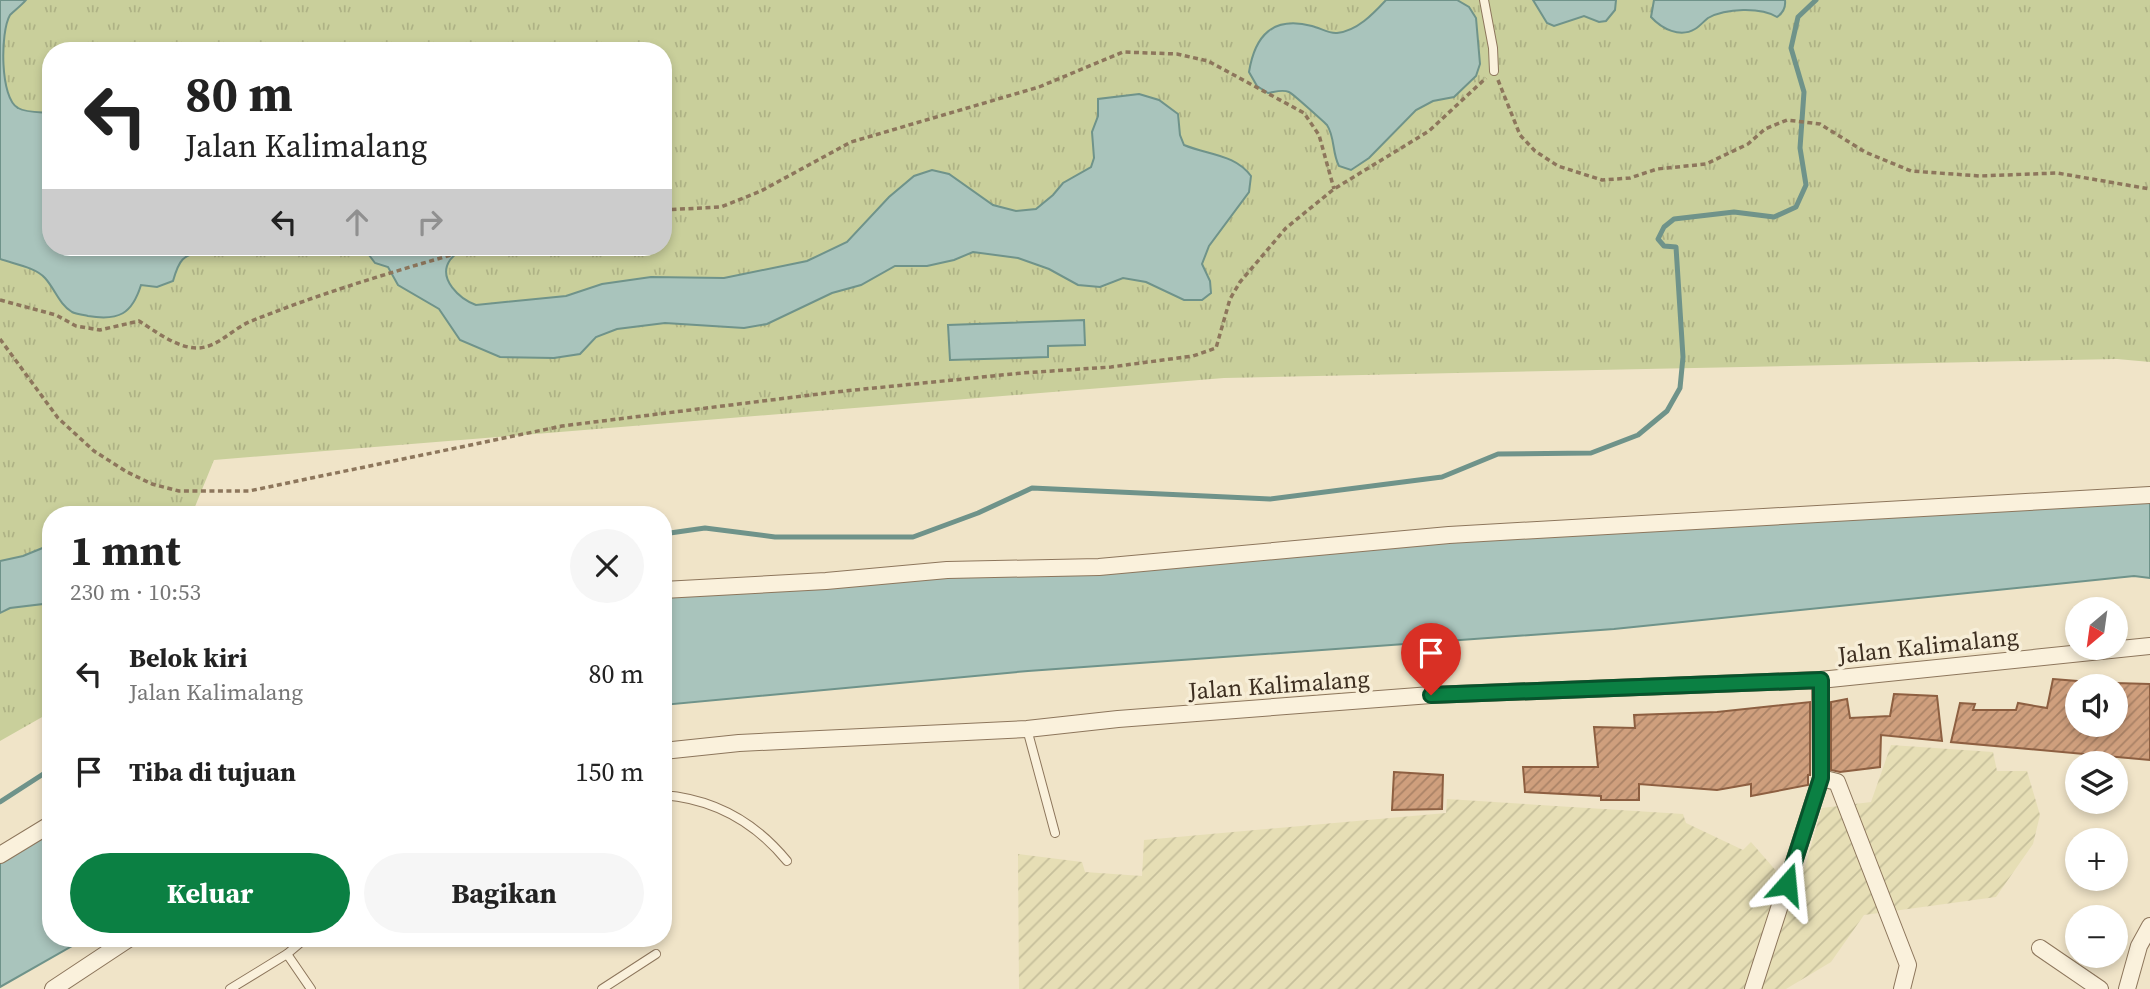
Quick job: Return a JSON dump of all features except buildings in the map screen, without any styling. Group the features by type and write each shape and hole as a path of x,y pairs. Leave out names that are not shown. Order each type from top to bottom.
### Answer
{"street":[{"path":"672,590 826,581 947,570 1099,567 1449,535 2150,495"},
{"name":"Jalan Kalimalang","path":"672,750 739,743 1027,729 1118,719 1431,695 1821,680 2150,646"},
{"path":"1753,989 1821,778 1821,680"},
{"path":"1821,778 1837,782 1908,965 1902,989"},
{"path":"0,855 42,829"},
{"path":"2127,989 2138,946 2150,926"},
{"path":"60,987 117,947"},
{"path":"2040,948 2100,989"}],"lane":[{"path":"1484,0 1493,48 1494,71"},
{"path":"1027,729 1055,833"},
{"path":"672,796 685,797 742,819 771,842 787,861"},
{"path":"230,989 295,947"},
{"path":"287,954 311,989"},
{"path":"602,989 656,954"}],"path":[{"path":"672,210 721,207 761,191 851,142 1039,87 1123,52 1177,54 1208,61 1304,113 1319,135 1334,189"},
{"path":"0,340 58,418 94,451 127,472 152,484 179,491 249,491 562,426 835,392 1111,367 1193,356 1216,348 1230,299 1240,282 1286,228 1334,189 1429,131 1494,71 1520,135 1535,151 1558,166 1602,180 1630,178 1657,169 1706,164 1748,144 1765,129 1787,120 1820,124 1865,152 1911,171 1979,176 2057,173 2150,189"},
{"path":"0,300 56,315 76,326 100,330 139,321 187,347 199,348 210,346 246,323 388,273 446,256"}],"shaded area":[{"path":"1891,745 1993,752 1997,771 2027,771 2040,815 2033,844 1996,897 1864,915 1831,962 1786,989 1019,989 1018,854 1082,862 1085,872 1142,876 1144,840 1446,813 1447,799 1683,814 1686,823 1743,850 1751,842 1778,873 1800,883 1822,808 1871,802"}],"green space":[{"path":"0,0 2150,0 2150,362 2117,359 1224,378 214,460 195,506 42,506 42,717 0,741"}],"water":[{"path":"0,0 26,0 10,15 3,50 5,79 12,102 25,111 42,112 42,256 186,256 177,268 173,281 157,287 141,285 128,309 108,317 72,312 41,274 0,259"},
{"path":"1386,0 1457,0 1469,7 1476,18 1480,64 1476,76 1454,97 1433,101 1416,110 1369,158 1351,170 1339,166 1327,125 1289,92 1268,93 1257,86 1249,72 1261,39 1277,26 1298,24 1331,33 1344,32 1364,21"},
{"path":"1533,0 1616,0 1615,10 1606,21 1599,22 1584,16 1554,26 1547,23"},
{"path":"1654,0 1785,0 1785,3 1784,10 1777,17 1753,10 1724,12 1683,33 1660,25 1651,17"},
{"path":"1139,94 1159,100 1178,114 1184,145 1229,159 1251,176 1249,192 1209,246 1202,264 1210,281 1211,293 1202,300 1184,300 1146,282 1123,278 1100,287 1078,285 1049,269 1018,258 973,252 954,260 927,266 895,266 861,285 832,293 767,324 744,328 665,323 617,329 596,337 580,354 554,358 500,357 460,340 439,309 398,285 388,267 375,263 370,256 454,256 447,267 448,281 457,293 476,305 566,296 602,284 651,277 724,278 807,261 847,242 889,197 914,176 932,170 949,174 993,205 1016,211 1036,209 1063,183 1091,167 1094,158 1092,132 1098,116 1098,99"},
{"path":"1084,320 1085,345 1048,346 1048,357 950,360 948,325"},
{"path":"2150,495 2150,578 2134,576 1614,629 1028,671 672,704 672,589"},
{"path":"42,548 42,604 10,608 0,613 0,561"},
{"path":"42,830 42,947 70,947 0,987 0,855"}],"waterway":[{"path":"672,533 705,528 775,537 913,537 978,513 1032,488 1270,499 1442,477 1498,454 1591,453 1638,435 1667,411 1680,388 1683,357 1676,247 1664,246 1658,239 1664,227 1674,219 1734,212 1774,217 1796,207 1806,185 1800,148 1804,92 1791,48 1798,17 1816,0"},
{"path":"0,802 42,775"}],"route":[{"path":"1431,695 1821,680 1821,778 1787,884"}]}
